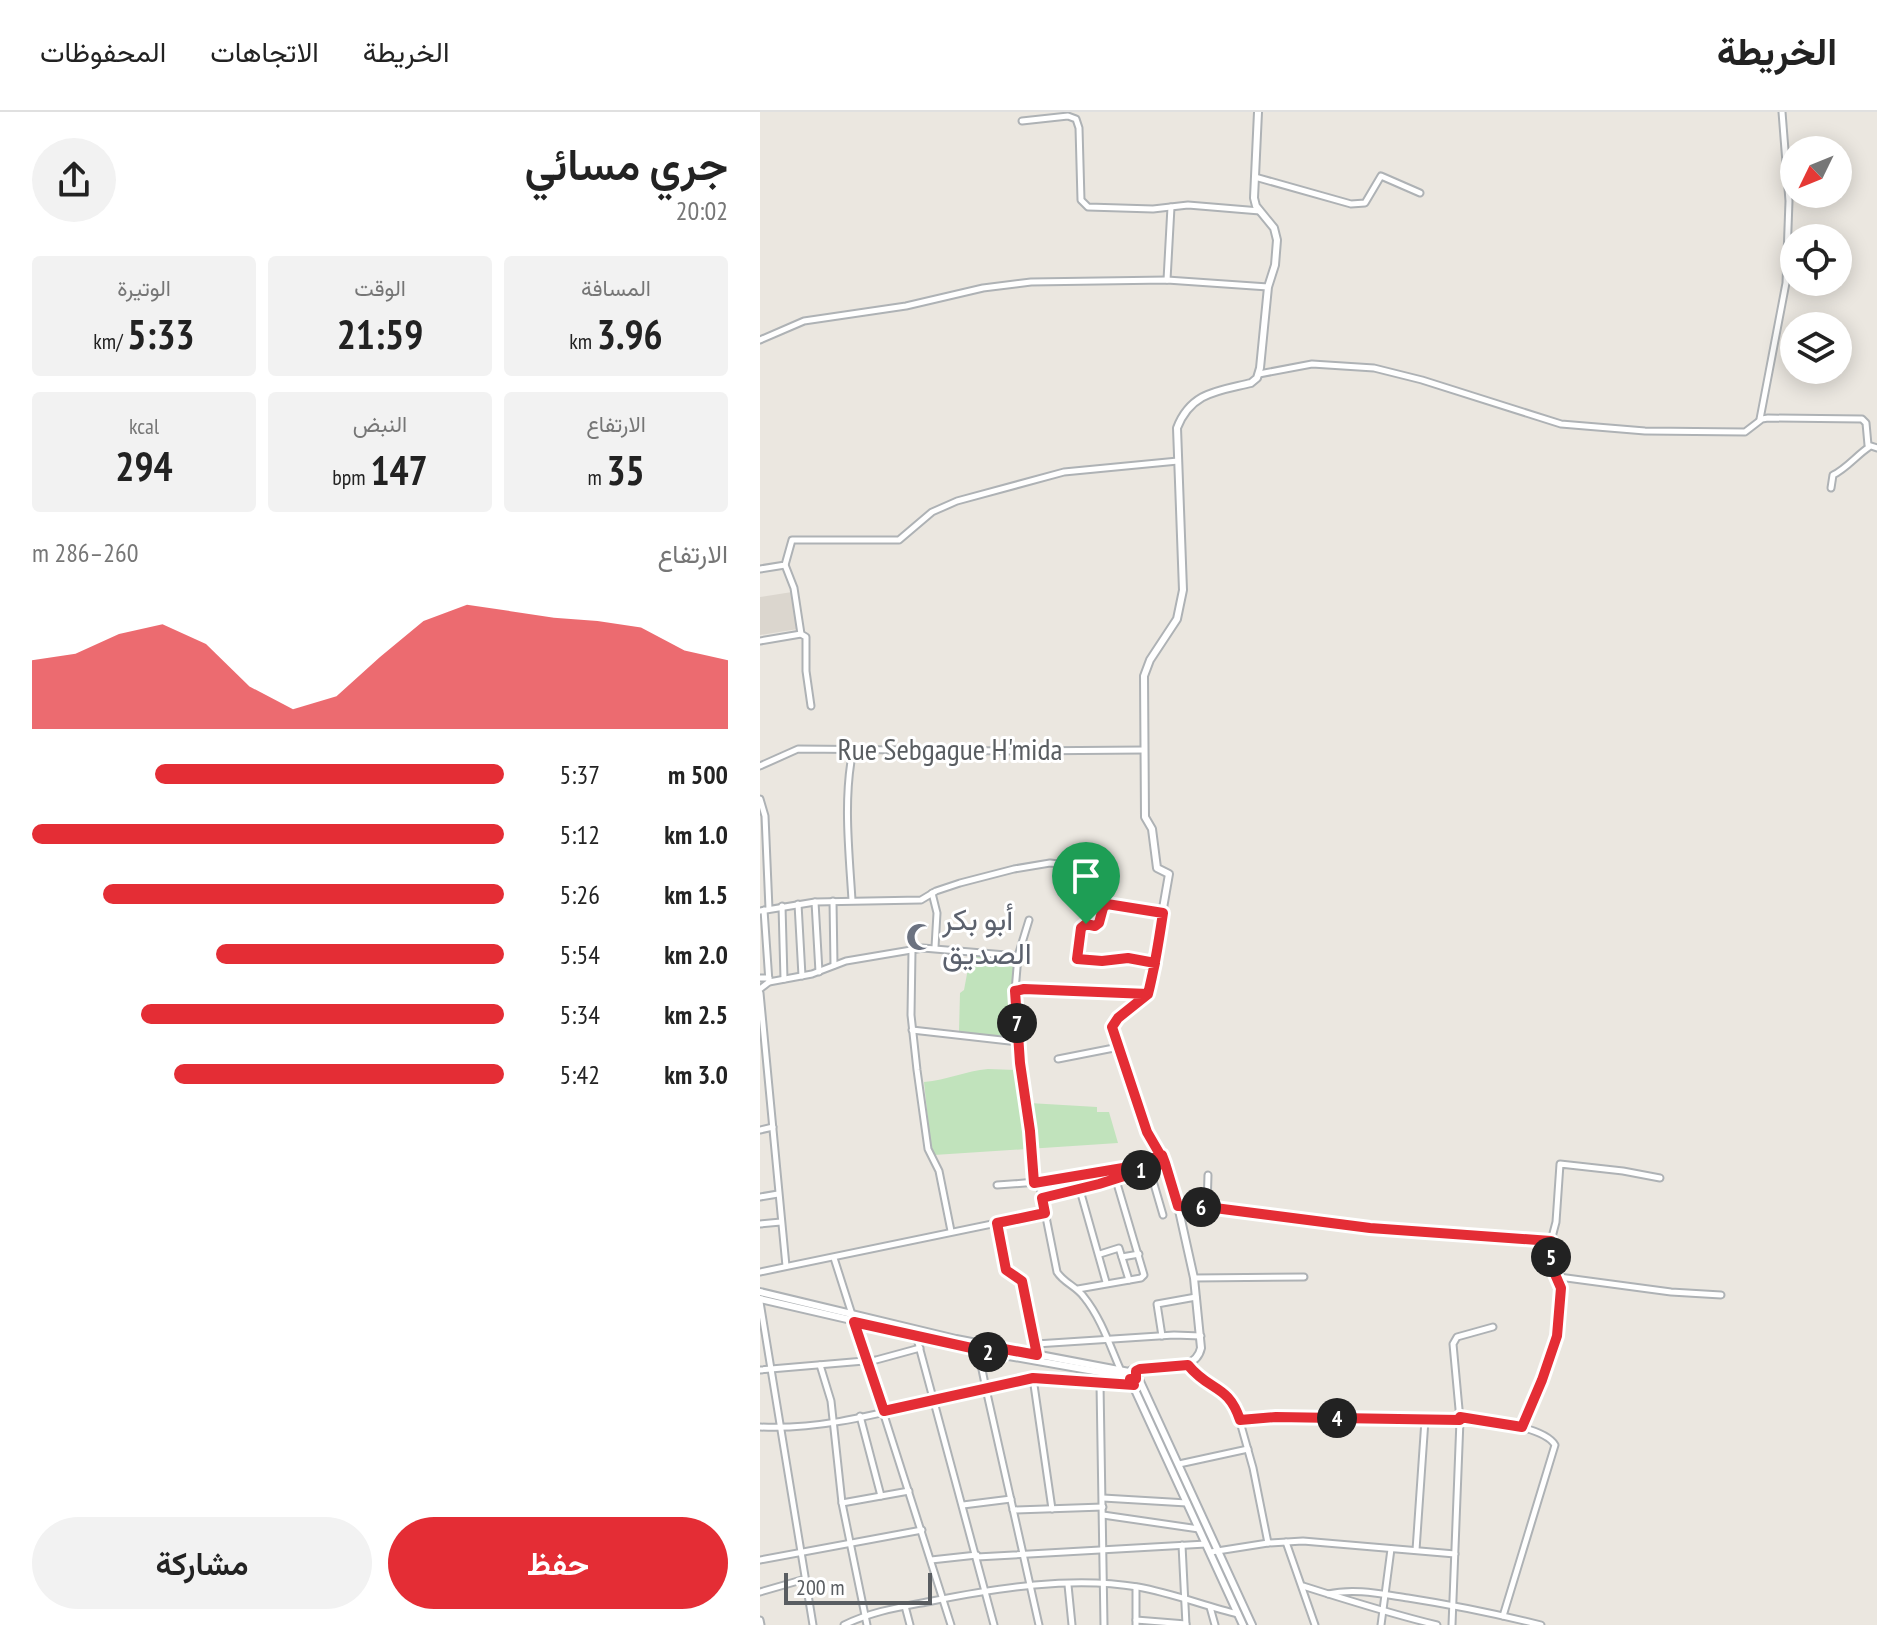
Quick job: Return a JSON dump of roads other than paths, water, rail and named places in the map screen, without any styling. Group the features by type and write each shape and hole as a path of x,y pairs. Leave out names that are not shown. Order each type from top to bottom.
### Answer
{"street":[{"path":"760,1427 781,1428 832,1422 1033,1378 1100,1384 1131,1376 1148,1367 1188,1365 1199,1356 1201,1336 1194,1278 1178,1206 1164,1159 1147,1132 1113,1024 1148,994 1169,874 1157,868 1152,829 1145,817 1144,750 1146,668 1177,619 1183,590 1176,434 1188,407 1202,397 1251,383 1259,374 1268,287 1275,265 1277,240 1274,228 1254,198 1258,112"},
{"path":"1760,420 1786,283 1788,190 1782,112"},
{"path":"1022,121 1068,116 1076,119 1079,128 1081,200 1085,206 1153,209 1208,206 1261,211"},
{"path":"1255,177 1351,204 1365,203 1381,176 1420,193"},
{"path":"1167,280 1171,207"},
{"path":"760,340 804,321 906,306 983,288 1060,280 1167,280 1268,287"},
{"path":"1259,374 1312,364 1374,368 1551,421 1587,428 1745,432 1760,420 1768,418 1862,419 1866,423 1869,447"},
{"path":"1831,488 1833,475 1869,447 1877,448"},
{"path":"801,634 794,588 785,565 792,540 899,540 932,512 971,497 1064,472 1178,461"},
{"path":"760,569 785,565"},
{"path":"760,641 801,634 805,636 811,706"},
{"name":"Rue Sebgague H'mida","path":"760,766 798,749 1144,750"},
{"path":"852,900 847,806 853,750"},
{"path":"760,799 769,980 760,991 786,1266"},
{"path":"764,910 815,902 921,900 960,883 1025,867 1050,863 1077,866"},
{"path":"932,893 937,913 935,947"},
{"path":"833,901 834,965"},
{"path":"815,902 819,972"},
{"path":"798,904 802,976"},
{"path":"1155,963 1128,958 1102,961 1077,959 1081,928 1086,924 1095,926 1099,923 1107,904 1163,913"},
{"path":"782,906 784,979"},
{"path":"1029,920 1018,956 1015,991 1019,1042 1036,1182 1057,1272 1087,1301 1131,1376 1179,1464 1213,1551 1242,1613 1252,1625"},
{"path":"760,978 769,980 802,976 834,965 935,947 1018,956"},
{"path":"912,951 912,1030 928,1149 939,1171 951,1231"},
{"path":"1015,991 1148,994"},
{"path":"912,1030 1019,1042"},
{"path":"1058,1059 1119,1047"},
{"path":"760,1071 767,1069"},
{"path":"760,1130 773,1127"},
{"path":"1042,1198 1117,1179 1164,1159"},
{"path":"997,1185 1076,1176 1164,1159"},
{"path":"1522,1427 1557,1336 1561,1288 1551,1265 1551,1241 1556,1222 1560,1164 1660,1178"},
{"path":"1149,1167 1163,1215"},
{"path":"1078,1289 1144,1276 1113,1170"},
{"path":"1207,1207 1208,1175"},
{"path":"1076,1176 1106,1282"},
{"path":"760,1197 778,1194"},
{"path":"1178,1206 1370,1228 1551,1241"},
{"path":"760,1272 1045,1213"},
{"path":"760,1224 781,1222"},
{"path":"997,1223 1006,1270 1022,1281 1037,1355"},
{"path":"1100,1254 1119,1248 1129,1280"},
{"path":"1122,1257 1139,1254"},
{"path":"834,1258 951,1625"},
{"path":"1194,1278 1304,1277"},
{"path":"1558,1277 1671,1292 1721,1295"},
{"path":"760,1292 978,1350 1037,1355 1131,1376"},
{"path":"1162,1336 1157,1304 1196,1297"},
{"path":"813,1625 760,1300 1131,1376"},
{"path":"1452,1625 1460,1419 1453,1340 1493,1327"},
{"path":"916,1335 994,1625"},
{"path":"1036,1344 1201,1336"},
{"path":"760,1370 866,1360 920,1348"},
{"path":"978,1350 1039,1625"},
{"path":"820,1365 831,1401 842,1503 867,1625"},
{"path":"1188,1365 1207,1385 1228,1395 1235,1404 1268,1543"},
{"path":"1131,1376 1207,1544 1213,1551"},
{"path":"1033,1378 1052,1509"},
{"path":"1100,1384 1104,1625"},
{"path":"860,1416 881,1496"},
{"path":"1240,1420 1276,1417 1460,1419 1522,1427 1551,1438 1555,1448 1496,1625"},
{"path":"1416,1550 1425,1420"},
{"path":"1179,1464 1248,1449"},
{"path":"842,1503 909,1491"},
{"path":"1103,1498 1188,1503"},
{"path":"963,1505 1011,1499"},
{"path":"1013,1510 1103,1507"},
{"path":"1103,1515 1200,1529"},
{"path":"760,1560 922,1530"},
{"path":"1213,1551 1286,1542 1455,1554"},
{"path":"1286,1542 1315,1625"},
{"path":"931,1560 1207,1544"},
{"path":"1136,1587 1136,1622 1186,1624 1182,1545"},
{"path":"1381,1625 1391,1549"},
{"path":"760,1592 805,1579"},
{"path":"844,1625 865,1615 943,1599 1068,1585 1136,1587 1242,1613"},
{"path":"1068,1585 1072,1625"},
{"path":"1303,1586 1354,1600 1383,1612 1437,1625"},
{"path":"1328,1594 1352,1591 1385,1595 1453,1605 1541,1625"},
{"path":"905,1606 910,1625"},
{"path":"1210,1606 1215,1625"},
{"path":"1242,1613 1243,1625"}],"place":[{"name":"أبو بكر الصديق","path":"920,937"}]}
